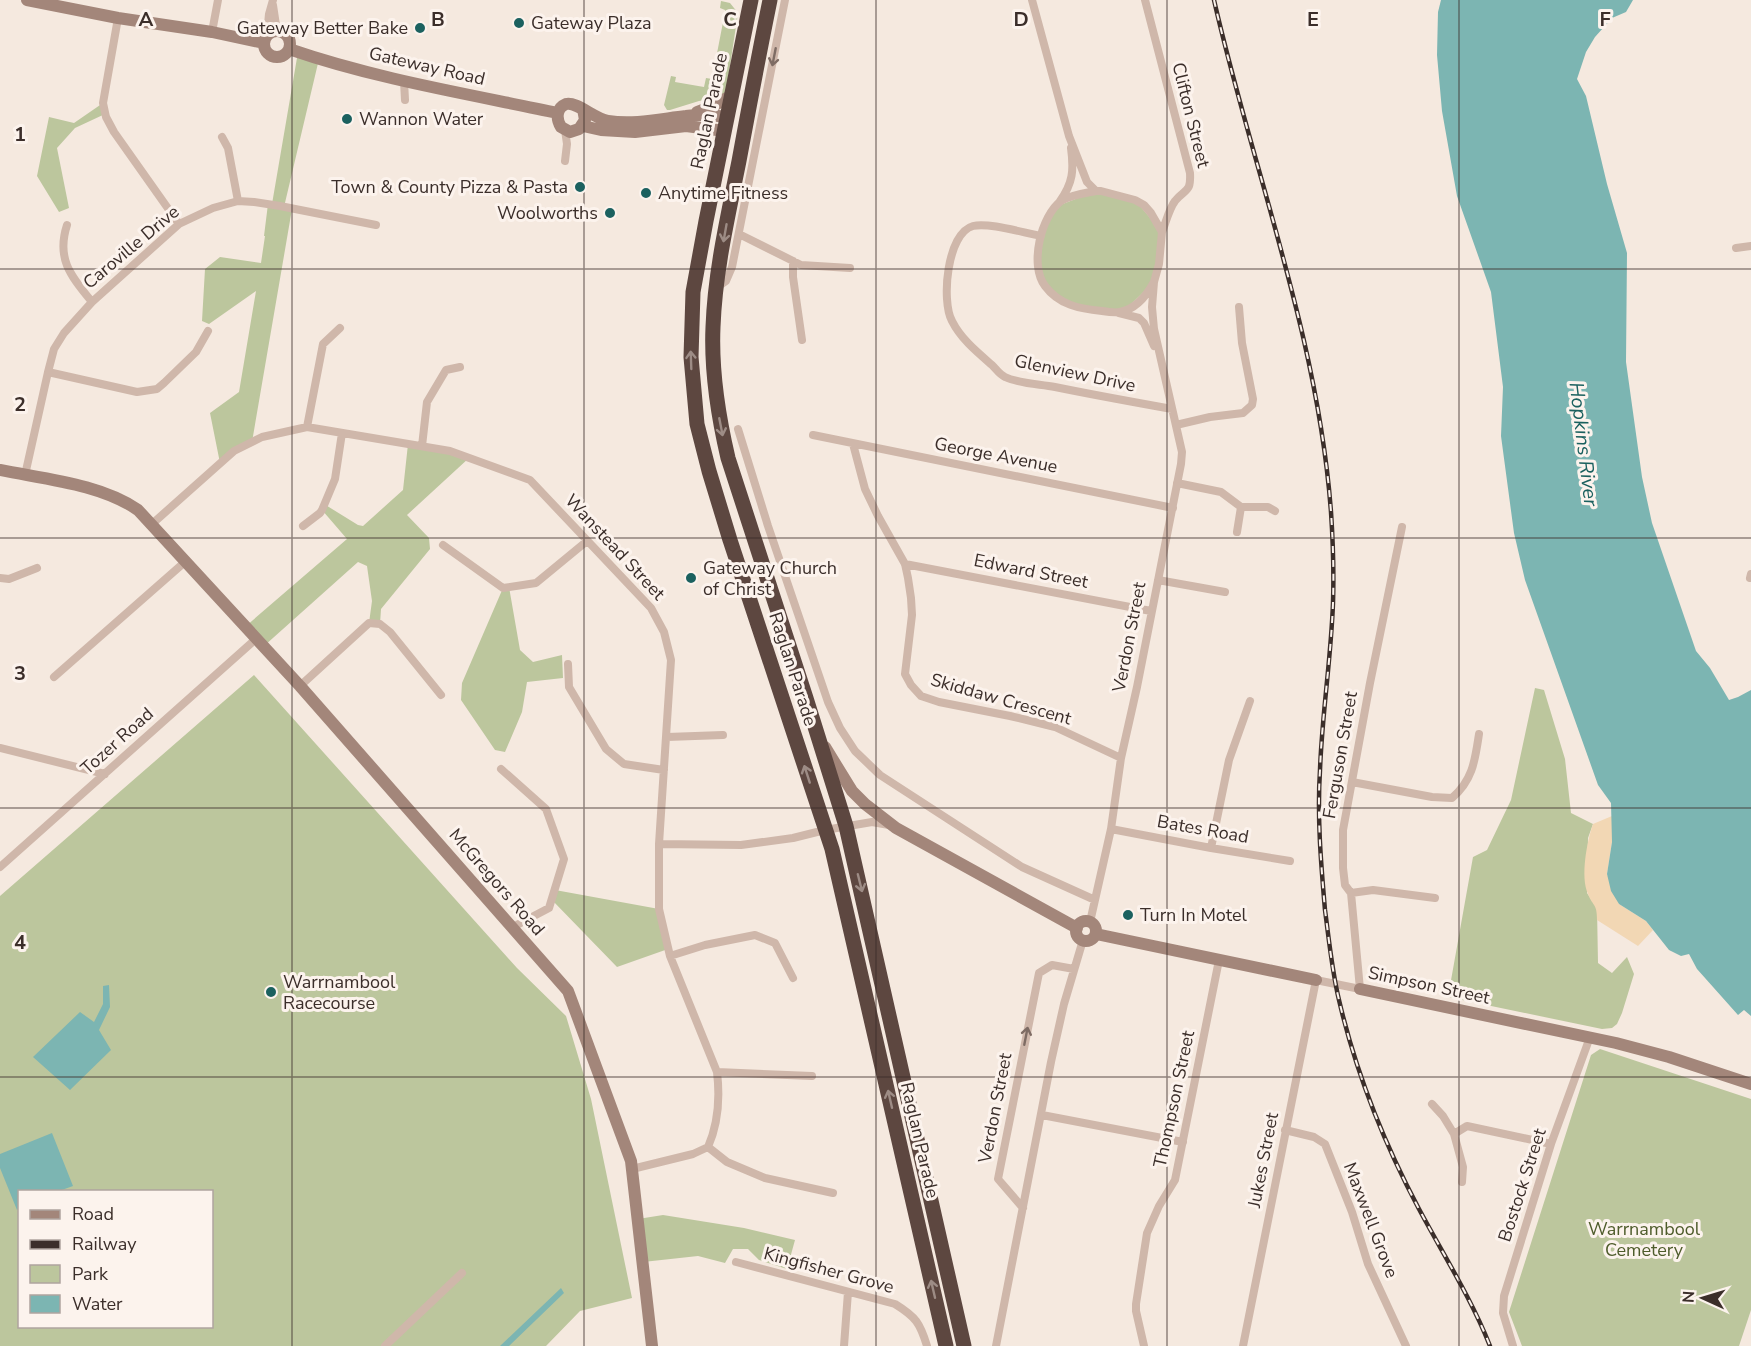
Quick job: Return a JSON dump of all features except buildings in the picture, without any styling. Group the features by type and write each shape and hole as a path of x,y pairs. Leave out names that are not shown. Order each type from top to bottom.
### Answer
{"highway":[{"name":"Raglan Parade","path":"751,0 695,282 691,357 693,391 700,436 709,471 832,849 946,1346"},
{"name":"Raglan Parade","path":"770,0 716,288 713,328 715,391 720,427 751,532 846,826 964,1346"},
{"path":"730,540 751,532"}],"street":[{"path":"27,0 83,6 118,18 266,39"},
{"path":"212,32 218,0"},
{"name":"Raglan Parade","path":"716,288 726,281 730,273 785,0"},
{"path":"1032,0 1070,136 1087,182 1096,191"},
{"name":"Clifton Street","path":"1144,0 1190,173 1187,191 1175,201 1162,232"},
{"path":"272,1 276,25 289,39 289,49 281,56 274,57 266,50 272,1"},
{"path":"118,18 103,103 106,117 114,132 179,224"},
{"path":"266,39 273,32 280,31"},
{"name":"Gateway Road","path":"289,49 409,82 558,113"},
{"path":"688,116 732,95"},
{"path":"745,128 726,124 635,132 574,129 558,123 558,113 563,106 570,103 606,121 643,122 704,115 726,124 745,128"},
{"path":"565,161 567,144 574,129 585,120 583,109"},
{"path":"1059,203 1063,199 1096,191 1125,197 1144,205 1162,232 1159,264 1154,282 1147,295 1119,313 1078,309 1060,300 1044,285 1037,262 1041,236 1048,216 1068,190 1073,162 1070,136"},
{"path":"222,137 228,148 238,201"},
{"name":"Caroville Drive","path":"25,475 54,349 64,333 92,302 179,224 213,208 238,201 280,206 376,225"},
{"path":"67,225 63,237 63,255 76,284 92,302"},
{"name":"Glenview Drive","path":"1041,236 986,225 975,225 961,234 956,241 946,292 951,319 960,334 1004,376 1172,409"},
{"path":"739,234 801,265 850,268"},
{"path":"1736,248 1751,246"},
{"path":"793,261 793,277 802,340"},
{"name":"Verdon Street","path":"1093,928 1095,900 1111,829 1120,758 1173,508 1182,452 1154,328 1152,307 1154,282"},
{"path":"1176,425 1210,417 1237,415 1249,410 1252,405 1252,391 1242,343 1239,307"},
{"name":"Verdon Street","path":"1119,313 1139,318 1144,323 1161,360"},
{"path":"307,427 322,344 340,328"},
{"path":"48,372 137,392 149,391 164,383 196,352 208,331"},
{"path":"422,446 427,402 446,370 460,367"},
{"name":"Wanstead Street","path":"152,524 234,451 262,437 307,427 422,446 450,451 530,480 651,608 664,632 671,660 659,844 659,909 670,956 717,1072 719,1090 714,1133 708,1147"},
{"name":"Raglan Parade","path":"738,429 768,526 828,702 840,728 855,751 880,775 1022,867 1095,900"},
{"path":"303,526 321,513 335,478 342,433"},
{"name":"George Avenue","path":"813,435 1173,508"},
{"name":"Skiddaw Crescent","path":"853,444 860,475 870,500 904,564 912,615 905,674 921,696 1055,727 1120,758"},
{"name":"McGregors Road","path":"0,470 116,496 138,510 300,686 568,991 631,1161 652,1346"},
{"path":"1177,483 1221,492 1241,507 1268,507 1275,511"},
{"path":"1237,532 1241,507"},
{"path":"751,532 768,526"},
{"name":"Ferguson Street","path":"1360,989 1351,893 1345,885 1343,868 1344,830 1370,683 1402,526"},
{"path":"442,545 503,588 536,583 586,541"},
{"path":"54,677 186,561"},
{"name":"Edward Street","path":"904,564 1152,611"},
{"path":"0,578 9,579 36,568"},
{"path":"1158,580 1225,592"},
{"path":"300,686 369,623 380,624 390,632 441,695"},
{"name":"Tozer Road","path":"0,867 257,638"},
{"path":"568,664 569,687 606,749 624,764 664,770"},
{"path":"806,698 824,745 847,783 865,804 896,828"},
{"path":"1211,848 1229,760 1250,701"},
{"path":"1352,782 1432,797 1452,798 1462,789 1474,764 1479,734"},
{"path":"667,736 723,735"},
{"path":"0,748 105,774"},
{"path":"501,769 546,809 564,859 549,908 513,927"},
{"path":"659,844 750,845 846,826 872,822 885,823 1080,934 1092,939 1093,928 1082,922 1080,934 1074,969 1051,1062 996,1346"},
{"name":"Bates Road","path":"1111,829 1290,861"},
{"path":"1351,893 1373,890 1435,898"},
{"name":"Simpson Street","path":"1093,928 1219,960 1590,1036 1669,1057 1751,1084"},
{"path":"670,956 705,945 755,935 774,943 793,978"},
{"name":"Thompson Street","path":"1144,1346 1136,1311 1147,1233 1174,1180 1219,960"},
{"name":"Verdon Street","path":"1023,1208 998,1179 1039,973 1052,965 1074,969"},
{"name":"Jukes Street","path":"1243,1346 1316,980"},
{"name":"Bostock Street","path":"1513,1346 1503,1313 1504,1296 1551,1144 1590,1036"},
{"path":"717,1072 812,1076"},
{"path":"1432,1104 1454,1134 1463,1167 1462,1182"},
{"path":"1042,1115 1183,1142"},
{"path":"1454,1134 1467,1126 1551,1144"},
{"name":"Maxwell Grove","path":"1285,1130 1314,1137 1325,1144 1352,1212 1368,1264 1406,1346"},
{"path":"632,1169 693,1154 708,1147 727,1162 765,1178 833,1193"},
{"name":"Kingfisher Grove","path":"736,1262 895,1304 910,1313 921,1327 927,1346"},
{"path":"385,1346 462,1273"},
{"path":"844,1346 848,1292"}],"green space":[{"path":"721,1 730,3 738,13 726,92 716,98 667,110 664,105 671,76 676,77 675,82 704,87 706,78 712,79 725,12 720,8"},
{"path":"298,52 319,59 284,207 292,209 252,442 220,463 210,413 239,392 256,291 209,324 202,321 205,269 220,257 261,263 268,204 272,204"},
{"path":"103,103 105,114 75,128 57,148 69,208 59,212 37,176 49,117 74,123"},
{"path":"1096,191 1135,200 1162,232 1154,282 1125,310 1078,309 1044,285 1037,262 1041,236 1055,207"},
{"path":"408,444 469,458 407,515 429,538 430,549 381,609 380,624 369,623 372,601 367,566 358,562 264,646 246,626 347,539 322,510 324,504 363,526 403,490"},
{"path":"509,587 520,650 533,662 562,655 563,678 527,682 522,712 505,752 495,750 461,700 462,683 503,588"},
{"name":"Warrnambool Racecourse","path":"254,675 517,968 566,1016 591,1099 632,1298 580,1311 546,1346 0,1346 0,896"},
{"path":"1535,688 1544,690 1565,759 1571,813 1593,824 1588,838 1587,893 1597,908 1598,963 1612,973 1627,957 1634,974 1622,1013 1617,1024 1612,1028 1602,1029 1448,997 1473,857 1487,850 1511,800"},
{"path":"555,890 659,909 668,949 617,967 552,900"},
{"name":"Warrnambool Cemetery","path":"1600,1049 1751,1099 1751,1310 1739,1346 1522,1346 1509,1312 1591,1055"},
{"path":"663,1215 744,1228 795,1240 787,1269 759,1260 748,1249 733,1249 725,1263 698,1256 643,1262 638,1219"}],"sand":[{"path":"1612,816 1612,842 1607,874 1619,904 1646,921 1653,930 1638,946 1597,920 1595,908 1586,887 1585,859 1593,824"}],"water":[{"name":"Hopkins River","path":"1441,0 1633,0 1626,12 1612,18 1595,37 1586,52 1577,79 1586,96 1607,184 1627,253 1626,362 1642,477 1652,523 1696,651 1710,668 1729,700 1751,690 1751,1016 1744,1010 1738,1015 1697,969 1689,954 1681,956 1669,950 1646,921 1619,904 1611,891 1607,874 1612,842 1611,803 1598,785 1525,580 1514,533 1501,436 1503,387 1491,292 1457,196 1442,111 1437,55 1438,12"},
{"path":"109,985 110,1007 99,1030 111,1050 70,1090 33,1057 80,1012 94,1022 103,1004 103,986"},
{"path":"52,1133 73,1186 62,1190 18,1190 17,1210 0,1168 0,1154"},
{"path":"561,1288 564,1293 509,1346 500,1346"}],"railway":[{"path":"1214,0 1299,318 1324,446 1331,512 1333,591 1321,749 1319,823 1325,910 1337,989 1354,1054 1383,1133 1406,1184 1466,1293 1490,1346"}],"place":[{"name":"Gateway Plaza","path":"519,23"},
{"name":"Gateway Better Bake","path":"420,28"},
{"name":"Wannon Water","path":"347,119"},
{"name":"Town & County Pizza & Pasta","path":"580,187"},
{"name":"Anytime Fitness","path":"646,193"},
{"name":"Woolworths","path":"610,213"},
{"name":"Gateway Church of Christ","path":"691,578"},
{"name":"Turn In Motel","path":"1128,915"},
{"name":"Warrnambool Racecourse","path":"271,992"}]}
